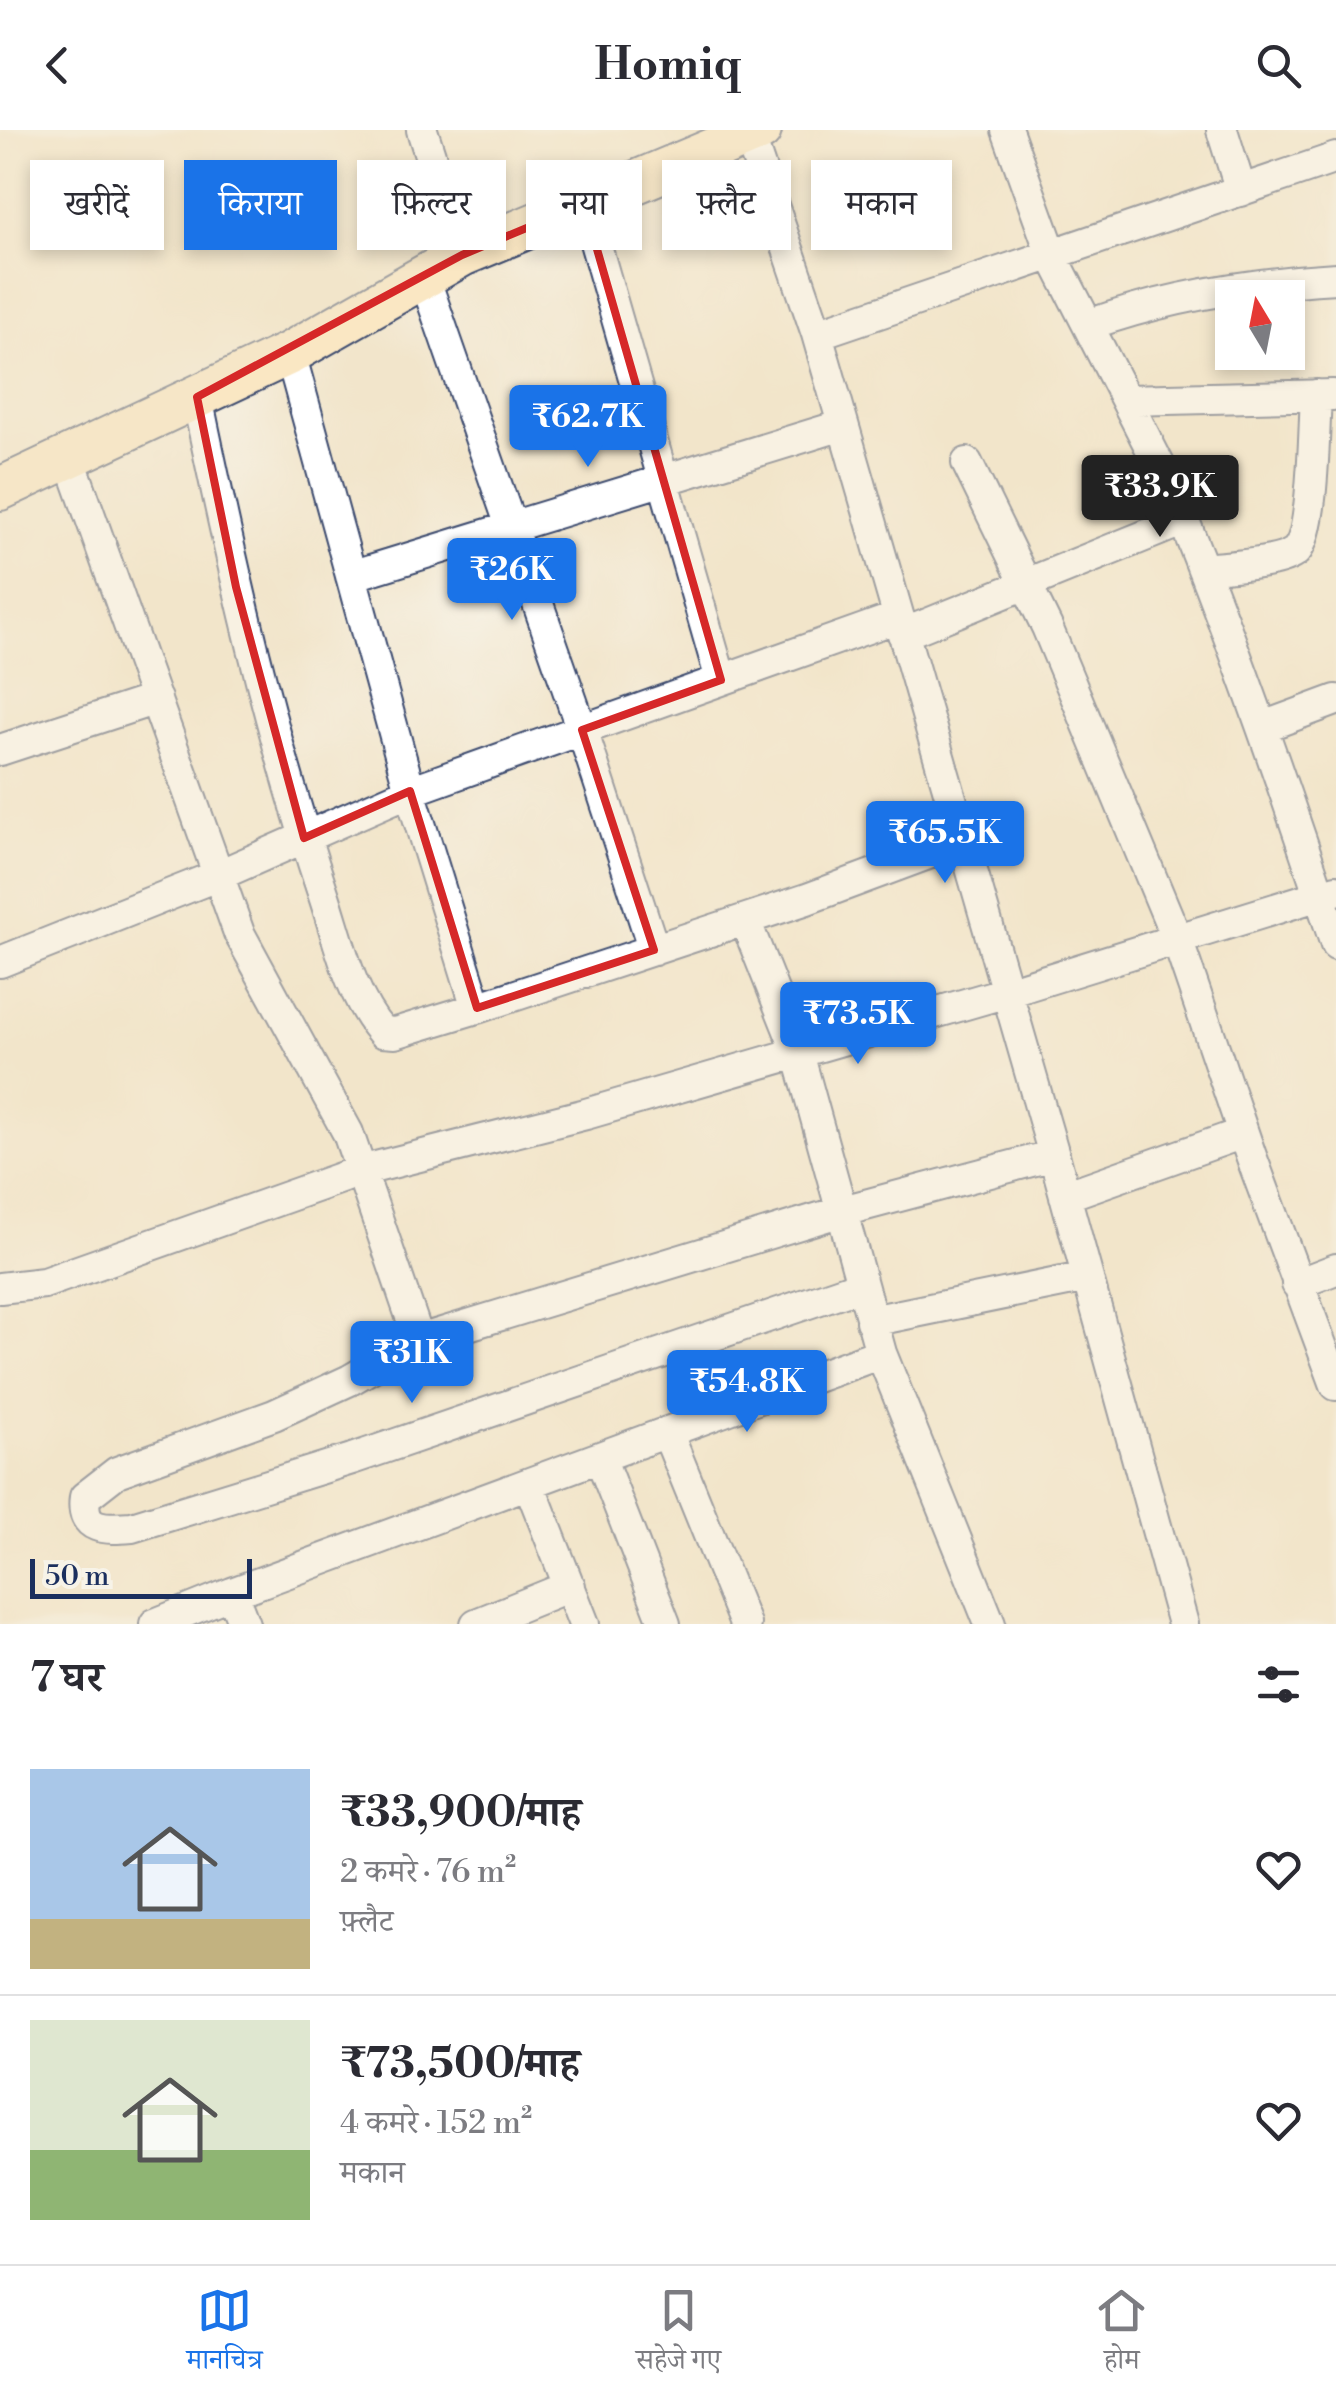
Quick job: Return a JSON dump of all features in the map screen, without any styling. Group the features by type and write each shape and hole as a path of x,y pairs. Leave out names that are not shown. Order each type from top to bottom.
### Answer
{"main road":[{"path":"642,179 754,132"},
{"path":"0,489 290,353 462,256 526,229"}],"street":[{"path":"422,130 462,256"},
{"path":"1007,130 1052,254 1184,520 1328,893 1336,944"},
{"path":"1222,130 1241,190"},
{"path":"754,132 1054,1155 1182,1624"},
{"path":"816,334 1336,158"},
{"path":"597,250 720,680"},
{"path":"424,277 582,730 654,950"},
{"path":"1088,325 1192,294 1258,282 1336,278"},
{"path":"290,353 410,791 477,1008"},
{"path":"1126,400 1326,394 1308,515 1296,550 1278,559 1203,569"},
{"path":"197,397 236,587 304,838 348,968 382,1032 395,1033 654,950 963,841"},
{"path":"351,576 843,425"},
{"path":"69,456 239,933 348,1133 418,1340"},
{"path":"966,463 1048,627 1176,939 1336,1384"},
{"path":"0,962 219,875 410,791 720,680 1026,584 1184,520"},
{"path":"0,750 156,699"},
{"path":"1263,727 1336,700"},
{"path":"0,1288 44,1284 360,1171 586,1114 1007,992 1328,893"},
{"path":"745,920 798,1053 881,1353 990,1624"},
{"path":"1065,1196 1243,1133"},
{"path":"861,1285 352,1459 150,1521 98,1528 88,1522 83,1510 85,1497 117,1472 274,1415 350,1380 418,1340 840,1212 1054,1155"},
{"path":"1297,1284 1336,1269"},
{"path":"871,1320 1088,1277"},
{"path":"156,1624 881,1353"},
{"path":"667,1432 746,1624"},
{"path":"600,1457 665,1624"},
{"path":"529,1484 584,1624"},
{"path":"476,1624 570,1586"},
{"path":"232,1593 244,1624"}],"highlighted area":[{"path":"584,204 721,680 582,730 654,950 477,1008 410,791 304,838 236,587 197,397 462,255"}]}
